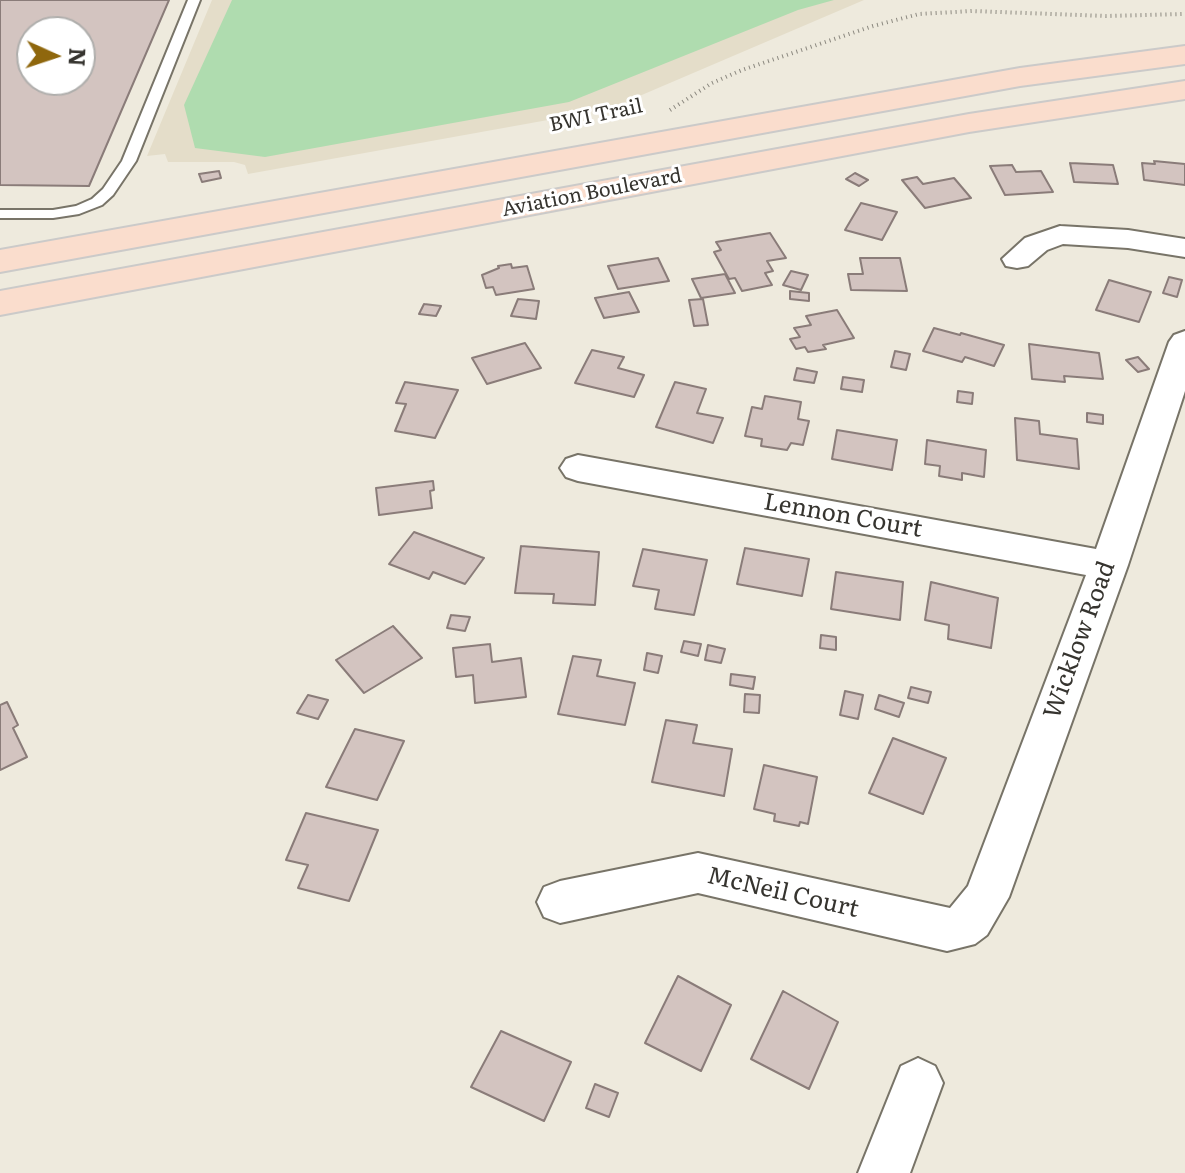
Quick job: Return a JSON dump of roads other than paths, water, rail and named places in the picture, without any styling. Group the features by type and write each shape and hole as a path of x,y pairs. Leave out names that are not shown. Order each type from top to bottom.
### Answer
{"main road":[{"name":"Aviation Boulevard","path":"0,261 1020,77 1182,58"},
{"name":"Aviation Boulevard","path":"0,303 969,123 1185,90"}],"street":[{"path":"1017,259 1036,244 1060,235 1128,239 1185,248"},
{"name":"Wicklow Road","path":"959,929 978,912 986,897 1109,565 1185,342"},
{"name":"Lennon Court","path":"578,468 1109,565"},
{"name":"McNeil Court","path":"560,902 698,873 918,924 959,929"},
{"path":"884,1173 918,1083"}],"lane":[{"path":"0,214 53,214 79,210 97,202 129,161 194,0"}]}
